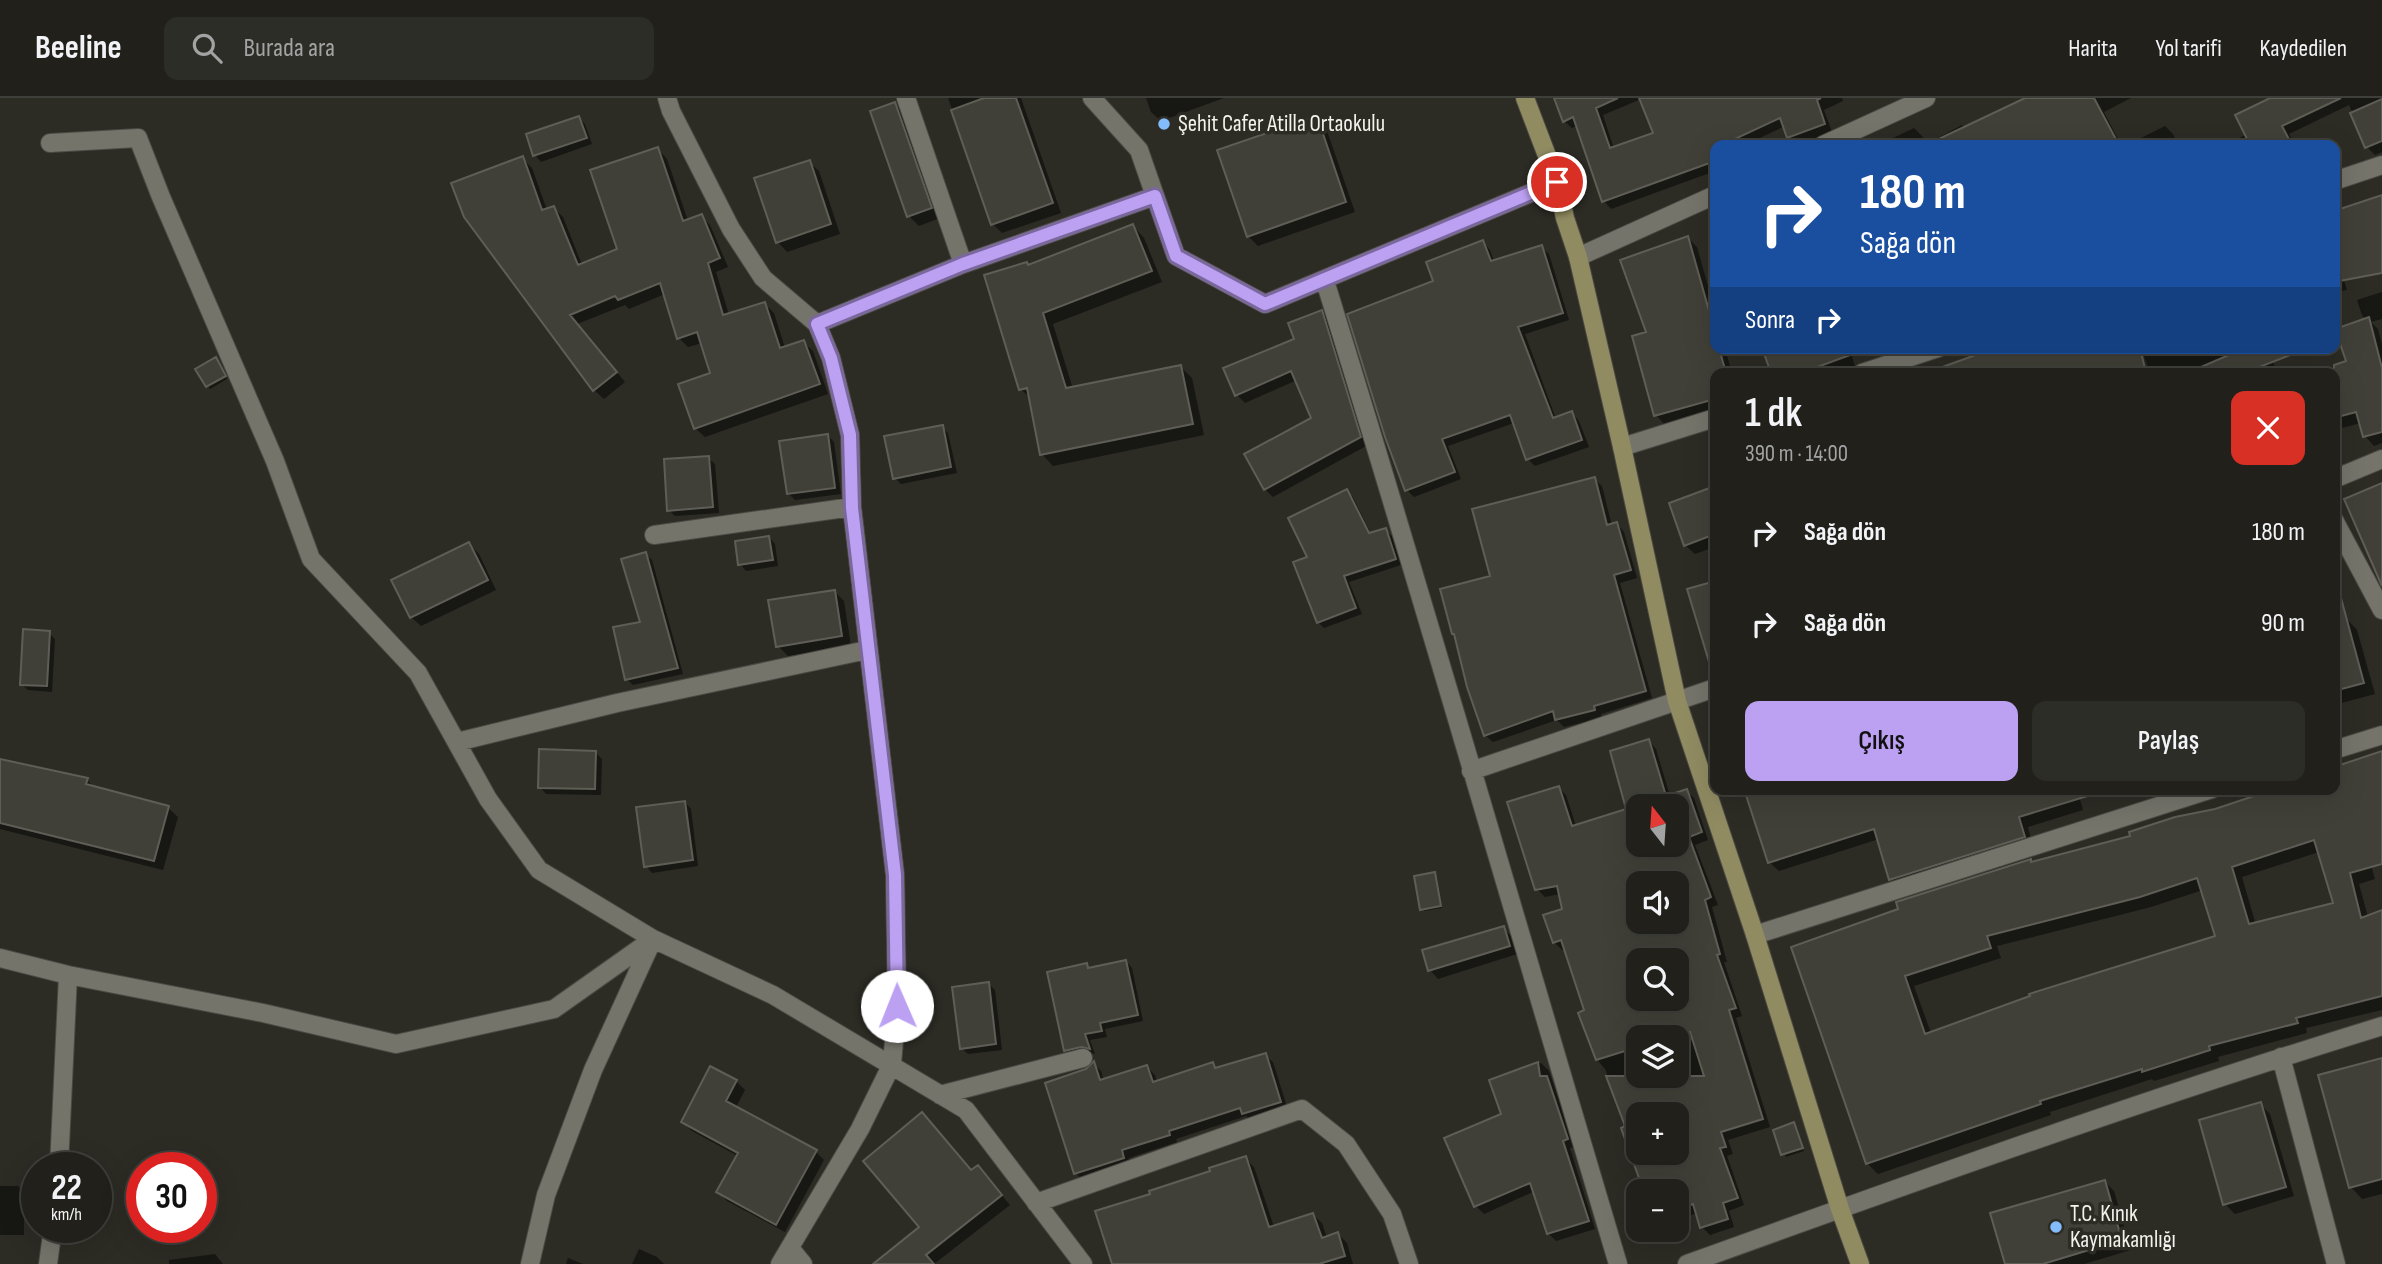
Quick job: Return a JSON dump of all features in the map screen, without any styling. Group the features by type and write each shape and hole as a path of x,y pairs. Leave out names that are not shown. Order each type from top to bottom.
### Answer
{"street":[{"path":"667,98 671,111 731,229 762,278 817,324 831,358 850,435 852,508 895,875 897,1006 892,1065 860,1129 780,1264"},
{"path":"906,98 963,264"},
{"path":"1092,98 1139,150 1176,256 1265,304 1557,182"},
{"path":"1525,98 1557,182 1578,257 1677,701 1755,934 1840,1209 1860,1264"},
{"path":"1834,140 1926,98"},
{"path":"50,143 138,138 275,461 311,559 418,673 488,799 539,870 653,939 773,995 966,1110 1083,1264"},
{"path":"2340,179 2382,165"},
{"path":"817,324 963,264 1155,196"},
{"path":"1578,257 1710,197"},
{"path":"1325,281 1416,574 1471,771 1618,1264"},
{"path":"1876,368 1920,354"},
{"path":"1622,447 1710,420"},
{"path":"2340,476 2382,459"},
{"path":"653,535 852,508"},
{"path":"2340,531 2382,610"},
{"path":"457,742 617,703 867,650"},
{"path":"1471,771 1710,690"},
{"path":"2340,748 2382,735"},
{"path":"1755,934 2193,795"},
{"path":"0,958 68,975 263,1013 396,1044 554,1009 653,939"},
{"path":"530,1264 546,1195 593,1070 653,939"},
{"path":"60,1152 68,975"},
{"path":"1687,1264 2281,1057 2382,1026"},
{"path":"2281,1057 2336,1264"},
{"path":"940,1095 1083,1058"},
{"path":"1036,1203 1301,1109 1346,1144 1392,1214 1409,1264"},
{"path":"48,1264 51,1243"},
{"path":"790,1248 803,1264"}],"building":[{"path":"984,98 1016,98 1053,203 991,225 951,110"},
{"path":"1554,98 1618,98 1596,108 1610,148 1653,133 1639,98 1821,98 1817,100 1825,124 1787,138 1780,118 1733,140 1710,140 1710,163 1602,202 1573,117 1563,122"},
{"path":"2025,98 2094,98 2116,140 1937,140"},
{"path":"2270,98 2341,98 2282,126 2289,140 2248,140 2235,115"},
{"path":"2382,99 2382,141 2365,148 2350,113"},
{"path":"895,102 932,208 907,217 870,111"},
{"path":"579,116 587,138 533,156 526,134"},
{"path":"1317,116 1346,202 1247,237 1217,150"},
{"path":"658,147 683,221 702,214 720,258 708,263 723,315 765,302 780,348 804,340 820,384 694,429 678,384 710,373 697,332 677,339 660,283 618,300 615,296 570,315 617,372 593,391 464,217 451,183 523,156 542,210 554,206 578,265 617,249 590,170"},
{"path":"810,160 831,224 776,243 754,178"},
{"path":"2382,195 2382,273 2340,281 2340,209"},
{"path":"1133,224 1152,271 1043,313 1066,388 1181,365 1193,424 1040,455 1027,388 1019,390 984,275 1027,262 1028,265"},
{"path":"1688,236 1710,314 1710,354 1721,354 1725,368 1710,368 1710,400 1654,416 1632,336 1646,332 1620,260"},
{"path":"1483,240 1491,261 1542,245 1563,313 1518,327 1553,418 1572,411 1582,440 1526,460 1510,415 1442,439 1455,472 1405,491 1385,437 1347,314 1433,281 1426,262"},
{"path":"1322,310 1361,437 1264,490 1244,454 1311,418 1291,371 1235,396 1223,368 1294,339 1288,323"},
{"path":"2369,317 2382,368 2382,432 2363,437 2356,412 2340,416 2340,368 2334,368 2334,365 2346,361 2340,344 2340,327"},
{"path":"1764,354 1853,354 1815,368 1769,368"},
{"path":"1978,354 2141,354 2145,368 1940,368"},
{"path":"2231,354 2293,354 2257,368 2199,368"},
{"path":"216,357 226,376 206,387 195,369"},
{"path":"943,425 951,467 893,479 884,436"},
{"path":"828,434 835,488 787,494 779,441"},
{"path":"709,456 713,507 667,511 664,459"},
{"path":"1595,477 1607,525 1617,522 1631,570 1614,575 1646,691 1594,706 1595,710 1555,720 1553,711 1484,736 1467,687 1440,589 1490,576 1472,509"},
{"path":"2382,483 2382,586 2344,499"},
{"path":"1710,488 1710,536 1684,546 1669,503"},
{"path":"1347,489 1369,533 1386,528 1396,559 1344,576 1356,608 1317,623 1293,562 1307,557 1288,518"},
{"path":"769,536 773,560 738,565 735,541"},
{"path":"469,542 488,580 410,618 391,580"},
{"path":"646,552 678,668 625,680 613,627 640,622 621,559"},
{"path":"1710,582 1710,665 1687,589"},
{"path":"835,590 842,636 776,647 768,600"},
{"path":"2340,598 2364,683 2340,689"},
{"path":"23,629 50,631 47,686 20,685"},
{"path":"1649,739 1665,794 1626,794 1626,809 1610,751"},
{"path":"539,749 596,751 595,789 538,788"},
{"path":"2382,751 2382,864 2350,873 2361,918 2382,910 2382,996 2296,1018 2298,1023 2209,1046 2210,1050 2040,1101 2041,1104 1866,1164 1791,947 1898,909 1896,902 2031,859 2031,862 2130,836 2129,832 2175,817 2215,809 2257,795 2340,795 2340,765","holes":["2314,840 2333,903 2249,924 2232,867","2197,878 2215,936 2029,994 2030,996 1925,1034 1905,976 1991,948 1987,936 2140,897"]},
{"path":"0,759 88,778 86,784 169,806 154,861 0,823"},
{"path":"1559,786 1572,826 1626,809 1626,858 1689,858 1689,837 1711,897 1705,900 1720,954 1717,955 1736,1008 1729,1010 1763,1119 1721,1132 1726,1147 1720,1148 1738,1198 1723,1203 1728,1219 1700,1228 1693,1204 1689,1205 1689,1179 1639,1179 1634,1165 1689,1165 1689,1102 1626,1102 1626,1142 1621,1128 1625,1126 1606,1076 1626,1076 1626,1088 1689,1088 1689,1076 1704,1076 1689,1025 1626,1025 1626,1051 1596,1060 1578,1013 1584,1010 1561,940 1553,943 1543,915 1562,909 1557,886 1535,890 1507,802"},
{"path":"1687,789 1689,794 1672,794"},
{"path":"1689,795 1702,832 1689,837"},
{"path":"1746,795 2091,795 2019,817 2025,837 1889,880 1874,829 1768,863"},
{"path":"685,801 693,860 644,867 636,807"},
{"path":"1435,872 1441,906 1420,910 1414,876"},
{"path":"1504,926 1510,946 1428,971 1422,950"},
{"path":"1126,960 1138,1015 1100,1023 1102,1031 1085,1034 1090,1049 1081,1047 1064,1051 1047,972 1087,963 1088,968"},
{"path":"989,982 996,1044 960,1049 952,987"},
{"path":"1266,1053 1281,1102 1242,1114 1240,1108 1169,1131 1170,1135 1122,1150 1124,1158 1074,1174 1045,1083 1086,1069 1094,1061 1100,1080 1147,1065 1153,1082 1213,1062 1215,1068"},
{"path":"2382,1058 2382,1179 2349,1188 2318,1075"},
{"path":"1538,1062 1540,1076 1547,1076 1568,1139 1563,1141 1589,1221 1547,1234 1530,1183 1474,1207 1444,1138 1501,1114 1489,1080"},
{"path":"710,1066 737,1080 726,1101 817,1150 776,1225 716,1192 738,1153 681,1122"},
{"path":"2261,1102 2286,1187 2223,1205 2199,1120"},
{"path":"922,1112 971,1170 978,1165 1002,1195 926,1255 934,1264 873,1264 919,1227 863,1161"},
{"path":"1794,1122 1803,1148 1781,1155 1773,1130"},
{"path":"1246,1156 1269,1227 1313,1213 1322,1238 1338,1232 1345,1256 1319,1264 1112,1264 1095,1211 1150,1194 1149,1191"},
{"name":"T.C. Kınık Kaymakamlığı","path":"2105,1180 2122,1240 2043,1264 2005,1264 1990,1213"}],"place":[{"name":"Şehit Cafer Atilla Ortaokulu","path":"1164,124"},
{"name":"T.C. Kınık Kaymakamlığı","path":"2056,1227"}],"route":[{"path":"897,1006 895,875 852,508 850,435 831,358 817,324 963,264 1155,196 1176,256 1265,304 1557,182"}]}
